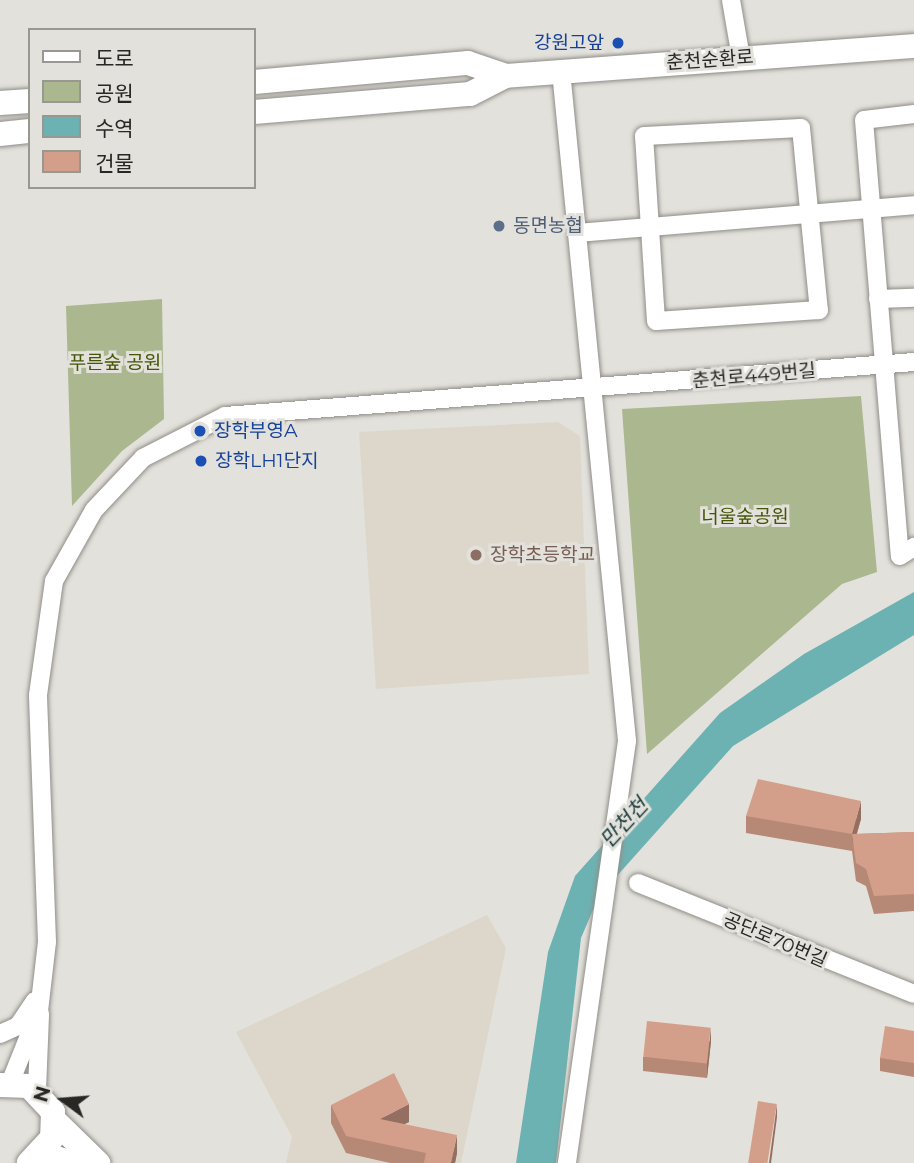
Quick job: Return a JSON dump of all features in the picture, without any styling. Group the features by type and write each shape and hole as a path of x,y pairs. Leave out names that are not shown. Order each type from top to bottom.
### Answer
{"street":[{"path":"731,0 741,58"},
{"name":"춘천순환로","path":"256,112 471,94 505,76 914,46"},
{"name":"춘천순환로","path":"256,82 468,63 505,76"},
{"path":"561,71 576,233 595,390 624,764 604,936 567,1163"},
{"path":"0,103 28,101"},
{"path":"914,114 864,120 881,364 900,556 914,547"},
{"path":"801,128 819,310 656,321 648,228 643,135 801,128"},
{"path":"0,134 28,131"},
{"path":"576,233 914,205"},
{"path":"878,299 914,298"},
{"name":"춘천로449번길","path":"39,1011 47,942 38,695 54,581 94,510 143,457 225,416 339,403 595,390 914,362"},
{"name":"공단로70번길","path":"638,883 914,994"},
{"path":"0,1034 18,1026 41,992"},
{"path":"37,1090 5,1084 39,1011"},
{"path":"39,1011 43,1037 37,1090 54,1120 98,1163"},
{"path":"54,1120 36,1158 72,1163"}],"shaded area":[{"name":"장학초등학교","path":"558,422 580,436 589,674 376,689 359,432"},
{"path":"487,915 506,948 461,1163 286,1163 292,1137 236,1032"}],"green space":[{"name":"푸른숲 공원","path":"162,299 164,419 122,451 72,506 66,306"},
{"name":"너울숲공원","path":"861,396 877,572 842,584 647,754 622,409"}],"water":[{"name":"만천천","path":"914,592 914,635 733,746 599,896 581,938 556,1163 516,1163 548,952 575,876 720,713 804,654"}],"building":[{"path":"758,779 861,801 852,834 746,816"},
{"path":"914,832 914,894 874,896 866,869 856,863 852,834"},
{"path":"647,1021 711,1028 707,1063 643,1057"},
{"path":"885,1026 914,1031 914,1063 880,1058"},
{"path":"394,1073 409,1104 380,1119 457,1135 451,1163 424,1163 426,1153 346,1136 331,1105"},
{"path":"758,1101 777,1104 767,1163 748,1163"}],"place":[{"name":"강원고앞","path":"618,43"},
{"name":"동면농협","path":"499,226"},
{"name":"장학부영A","path":"200,431"},
{"name":"장학LH1단지","path":"201,461"},
{"name":"장학초등학교","path":"476,555"}]}
